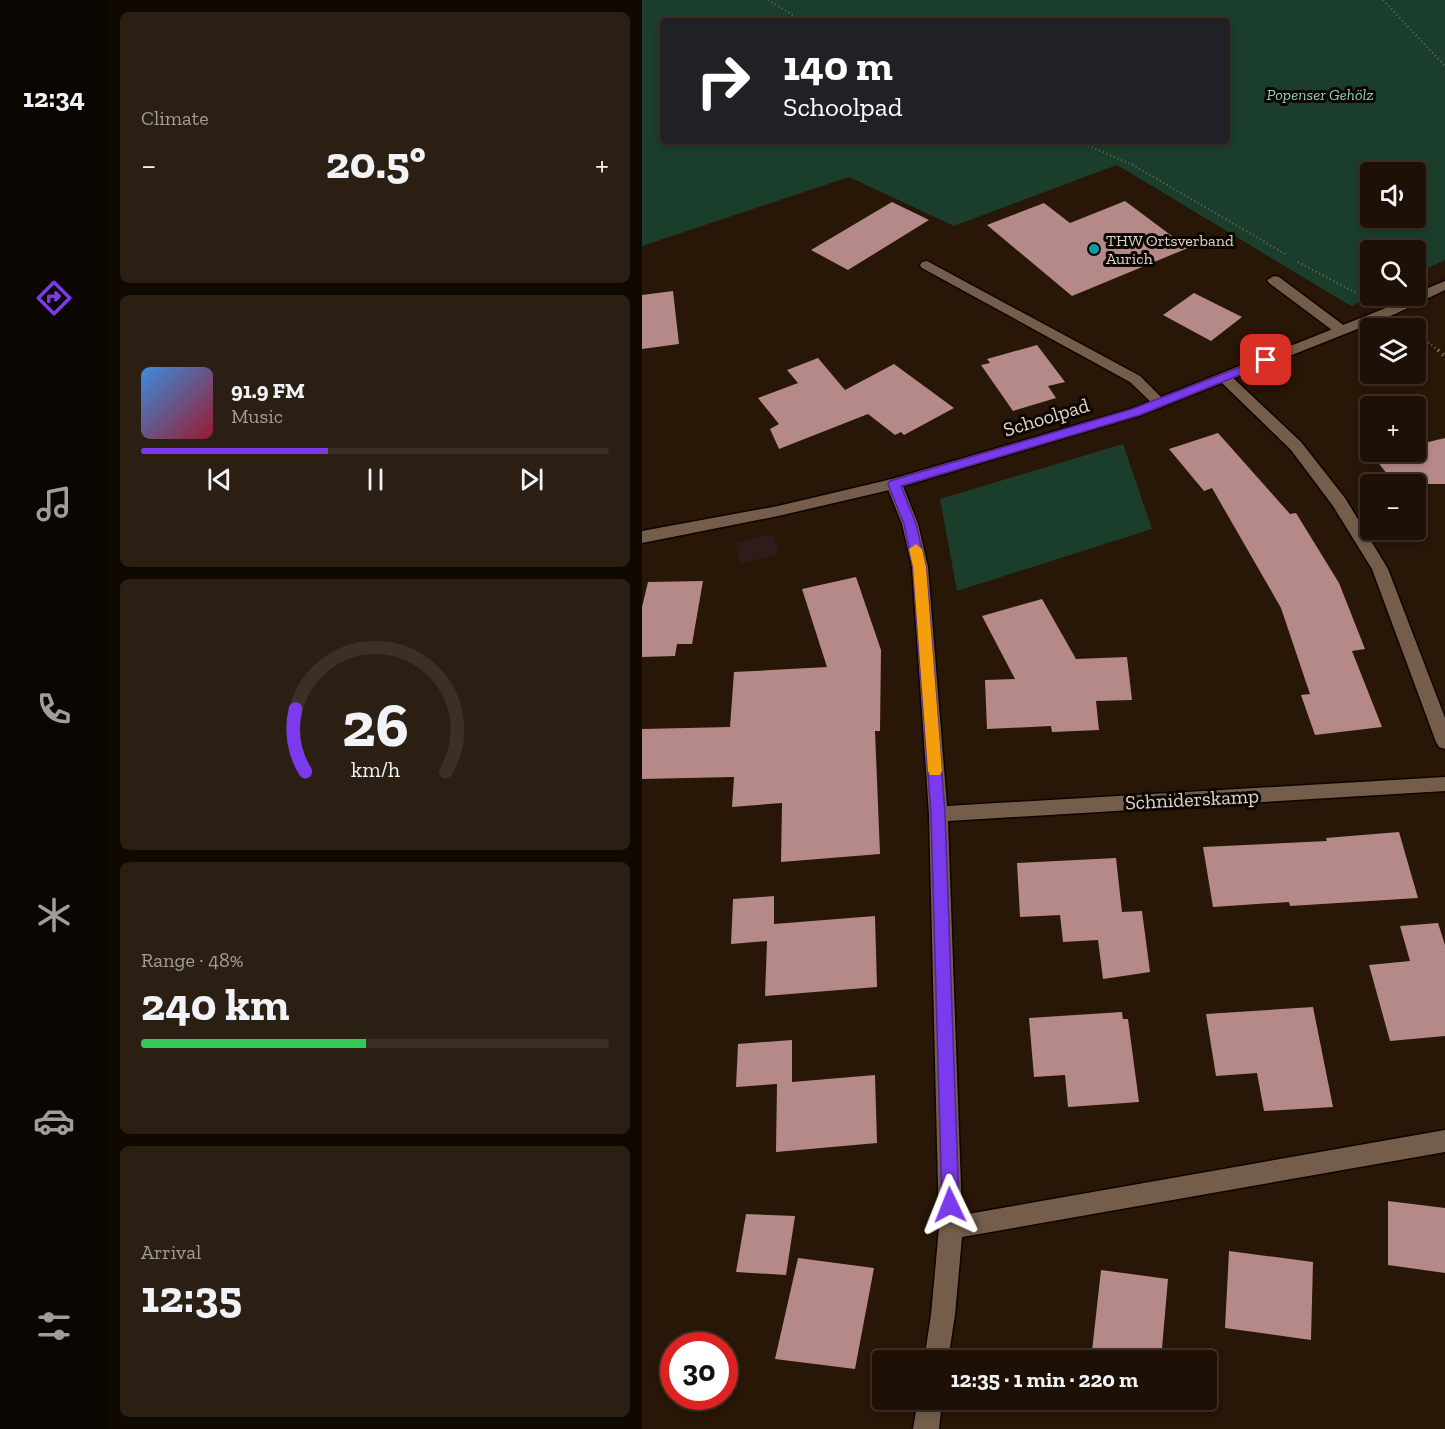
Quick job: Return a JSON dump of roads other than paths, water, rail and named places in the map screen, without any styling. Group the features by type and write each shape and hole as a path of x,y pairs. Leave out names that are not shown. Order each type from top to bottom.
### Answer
{"street":[{"path":"927,265 1135,379 1160,403"},
{"path":"1274,280 1341,330"},
{"name":"Schoolpad","path":"642,537 757,515 894,484 1136,412 1225,378 1445,285"},
{"path":"1225,378 1296,446 1339,502 1380,569 1445,742"},
{"path":"894,484 910,524 920,567 938,814 951,1228 938,1350"},
{"name":"Schniderskamp","path":"938,814 1445,784"},
{"path":"951,1228 1445,1141"},
{"path":"926,1429 929,1410"}],"place":[{"name":"THW Ortsverband Aurich","path":"1094,249"}],"park label":[{"name":"Popenser Gehölz","path":"1320,94"}]}
